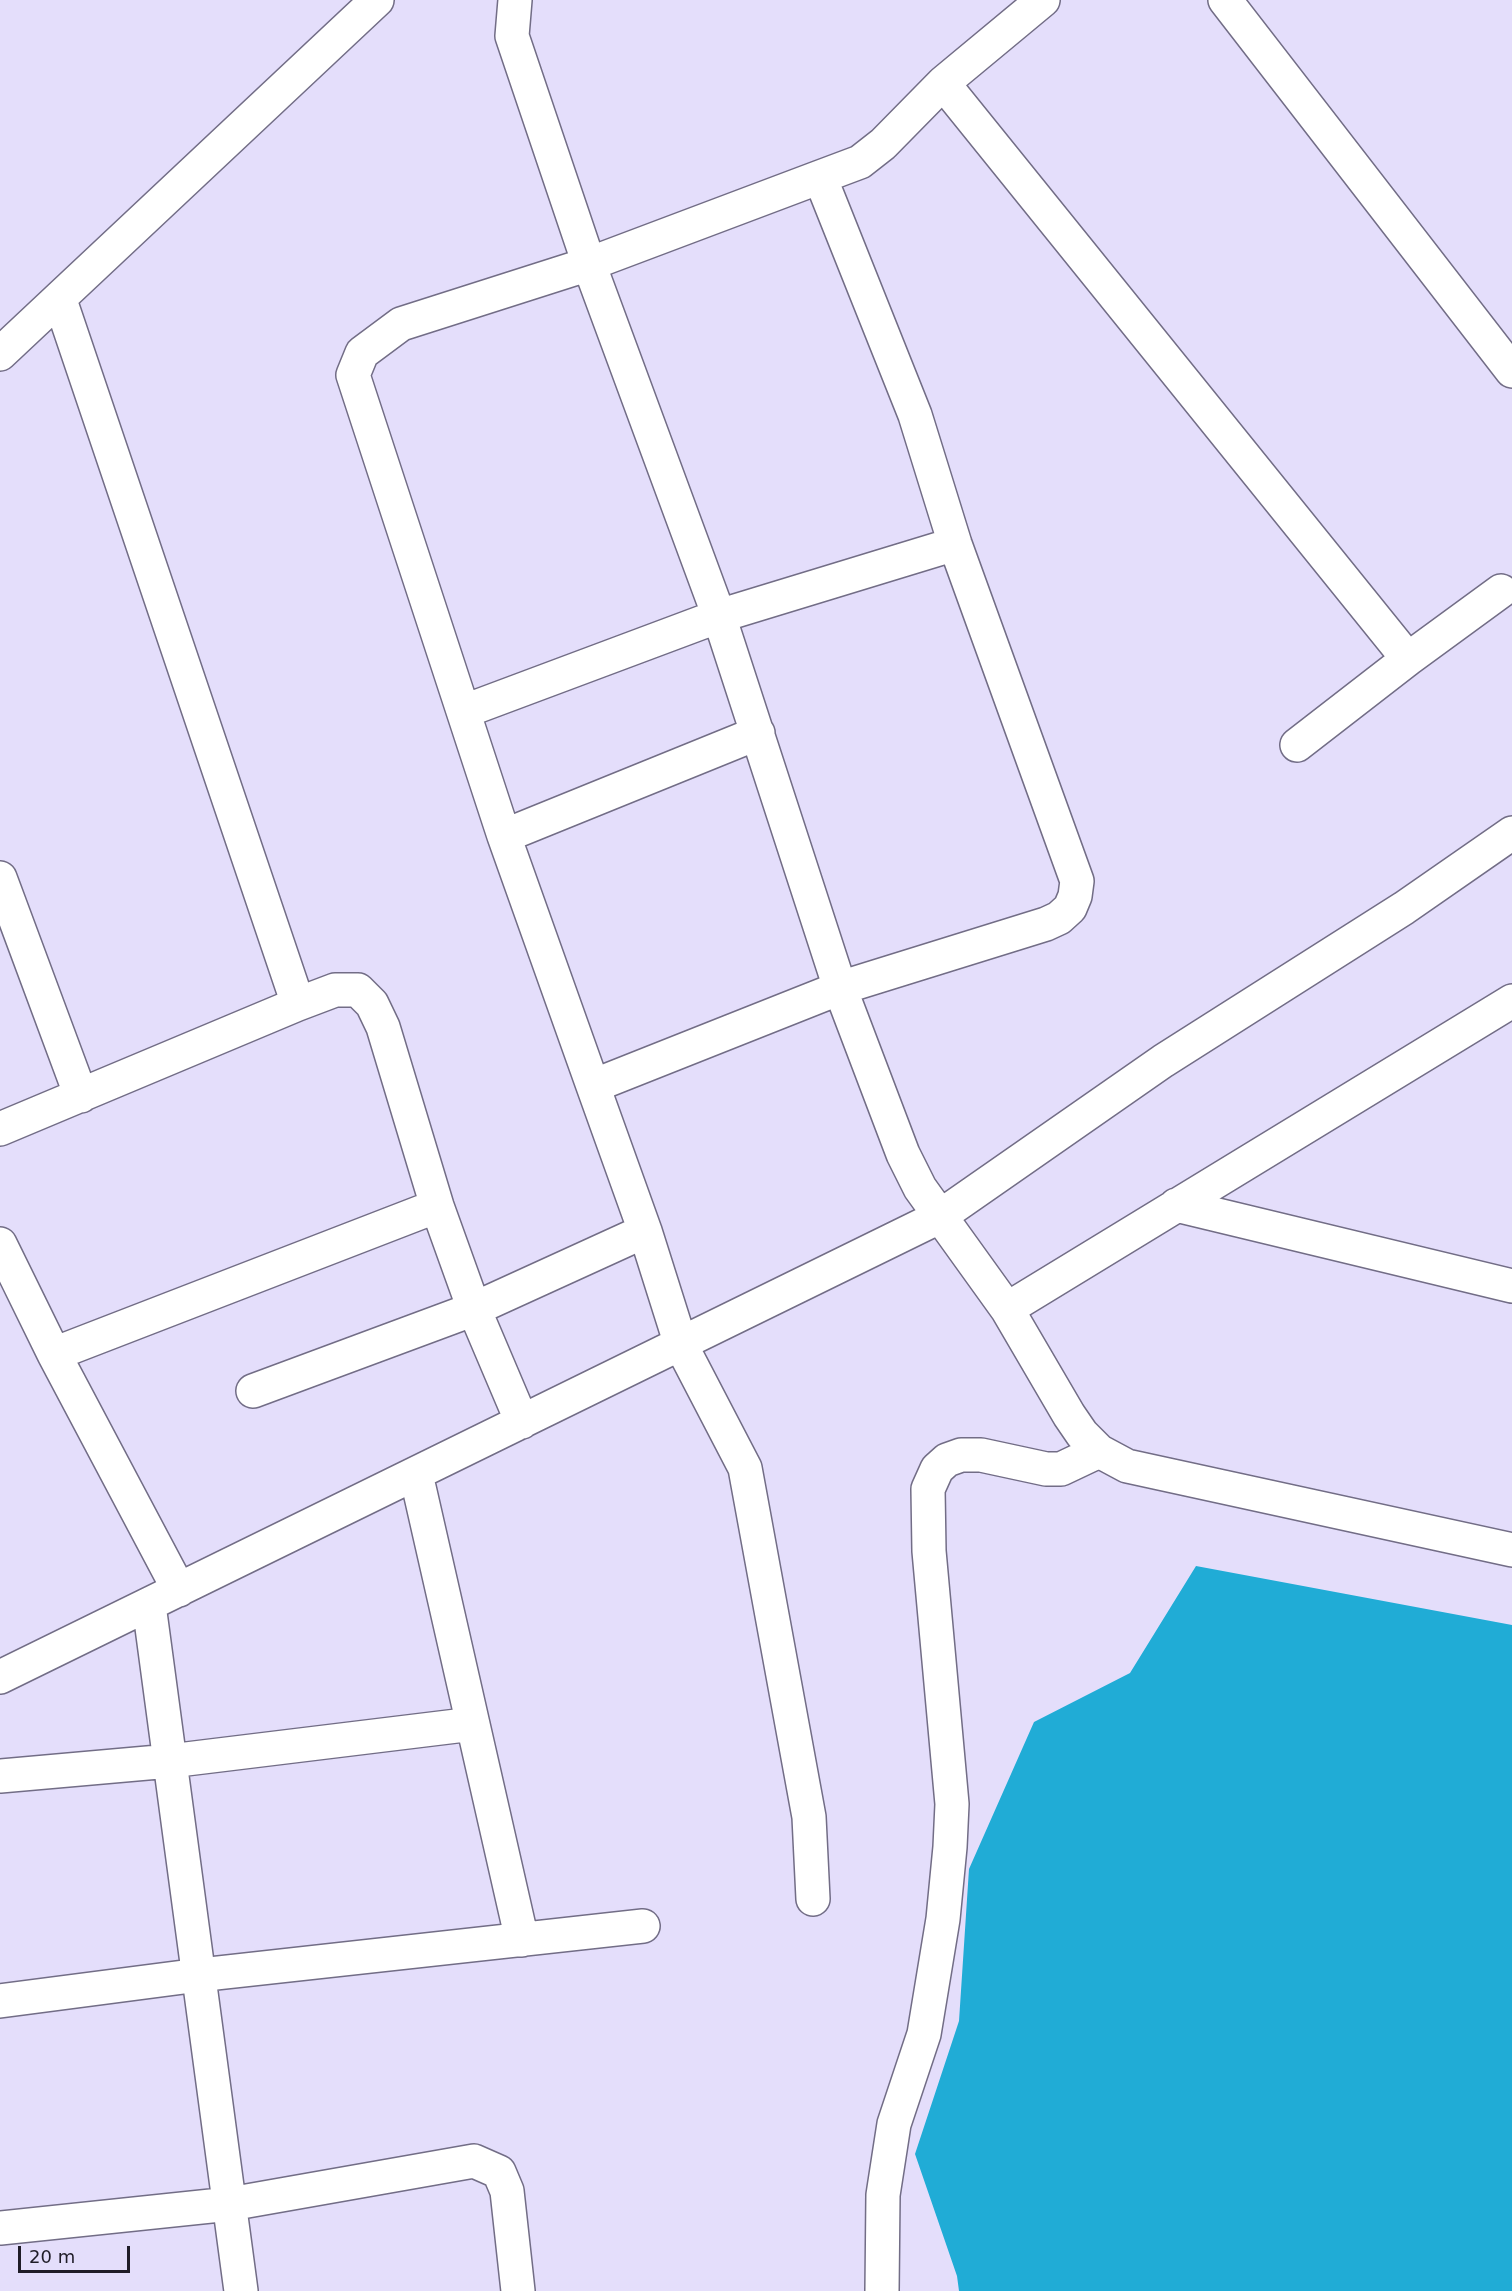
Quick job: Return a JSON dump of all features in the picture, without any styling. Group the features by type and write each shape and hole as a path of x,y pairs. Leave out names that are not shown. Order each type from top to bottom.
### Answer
{"street":[{"path":"0,354 377,0"},
{"path":"515,0 512,36 588,264 719,616 840,988 903,1154 939,1217 1007,1309 1069,1415 1082,1434 1099,1451 1127,1466 1512,1550"},
{"path":"813,1899 809,1817 745,1468 681,1345 645,1231 504,836 465,711 353,375 362,353 401,324 588,264 860,162 883,144 943,83 1043,0"},
{"path":"1225,0 1512,371"},
{"path":"943,83 1408,659"},
{"path":"593,1086 840,988 1046,924 1059,918 1070,908 1075,896 1077,881 955,544 915,415 820,177"},
{"path":"60,300 298,1004"},
{"path":"465,711 719,616 955,544"},
{"path":"1297,745 1501,591"},
{"path":"504,836 758,733"},
{"path":"0,1677 939,1217 1163,1061 1404,908 1512,833"},
{"path":"0,878 81,1096"},
{"path":"0,1129 298,1004 335,990 358,990 372,1004 383,1027 437,1206 474,1309 522,1422"},
{"path":"1007,1309 1512,1001"},
{"path":"1478,1023 1512,1030"},
{"path":"1176,1205 1512,1286"},
{"path":"54,1354 437,1206"},
{"path":"253,1391 474,1309 645,1231"},
{"path":"0,1244 54,1354 179,1590"},
{"path":"882,2291 883,2195 894,2124 924,2034 943,1919 950,1846 952,1804 929,1551 928,1489 936,1469 947,1460 961,1455 981,1455 1046,1469 1061,1469 1099,1451"},
{"path":"416,1473 522,1940"},
{"path":"149,1605 241,2291"},
{"path":"0,1776 170,1761 473,1724"},
{"path":"0,2001 199,1975 643,1926"},
{"path":"0,2228 230,2204 474,2162 488,2165 499,2172 507,2191 518,2291"}],"water":[{"path":"1196,1566 1512,1625 1512,2291 959,2291 957,2276 915,2154 959,2021 969,1869 1034,1722 1130,1673"}]}
